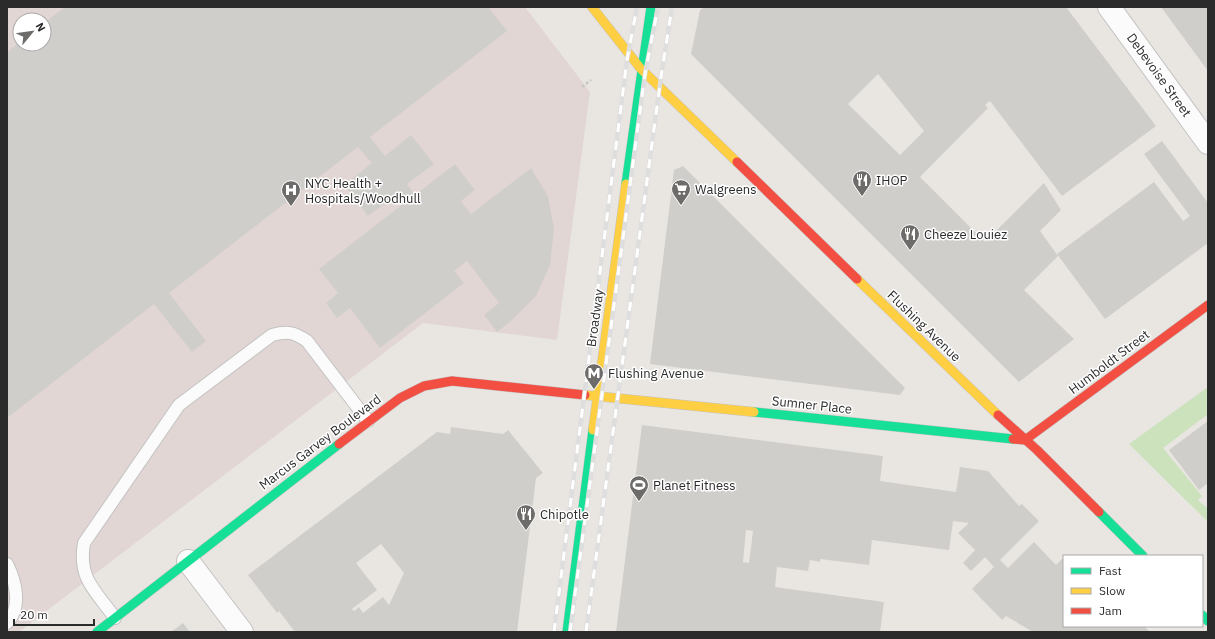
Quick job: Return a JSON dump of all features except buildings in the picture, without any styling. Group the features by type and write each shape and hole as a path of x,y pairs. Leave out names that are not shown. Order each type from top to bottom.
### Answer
{"main road":[{"name":"Flushing Avenue","path":"592,7 641,70 1025,440 1142,555"},
{"name":"Broadway","path":"567,632 597,396 641,70 651,7"},
{"name":"Humboldt Street","path":"1025,440 1208,305"},
{"name":"Marcus Garvey Boulevard","path":"97,632 368,420 400,398 424,386 452,382 597,396"},
{"name":"Sumner Place","path":"597,396 1025,440"}],"street":[{"name":"Debevoise Street","path":"1109,7 1208,143"},
{"path":"188,561 242,632"}],"lane":[{"path":"115,618 84,576 81,558 84,543 179,405 272,335 284,332 296,333 307,341 368,420"},
{"path":"7,564 13,576 17,598 12,618 7,623"}],"path":[{"path":"582,87 591,80"}],"shaded area":[{"name":"NYC Health + Hospitals/Woodhull","path":"7,7 525,7 590,92 557,340 423,323 19,632 7,632"}],"green space":[{"path":"1208,387 1208,414 1163,448 1202,496 1198,500 1208,509 1208,522 1129,444"}],"railway":[{"path":"554,632 627,60 637,7"},
{"path":"570,632 645,74 658,7"},
{"path":"586,632 661,77 672,7"}],"traffic: fast":[{"path":"626,184 651,7"},
{"path":"754,412 1013,439"},
{"path":"567,632 593,430"},
{"path":"97,632 339,444"},
{"path":"1099,512 1142,555"},
{"path":"1203,616 1208,621"}],"traffic: slow":[{"path":"592,7 641,69 737,162"},
{"path":"593,430 626,184"},
{"path":"857,279 998,415"},
{"path":"585,395 754,412"}],"traffic: jam":[{"path":"737,162 857,279"},
{"path":"1013,439 1025,440 1208,305"},
{"path":"339,444 400,398 424,386 452,381 585,395"},
{"path":"998,415 1037,450 1099,512"}],"place":[{"name":"IHOP","path":"862,197"},
{"name":"Walgreens","path":"681,206"},
{"name":"NYC Health + Hospitals/Woodhull","path":"291,207"},
{"name":"Cheeze Louiez","path":"910,251"},
{"name":"Flushing Avenue","path":"594,390"},
{"name":"Planet Fitness","path":"639,502"},
{"name":"Chipotle","path":"526,531"}]}
